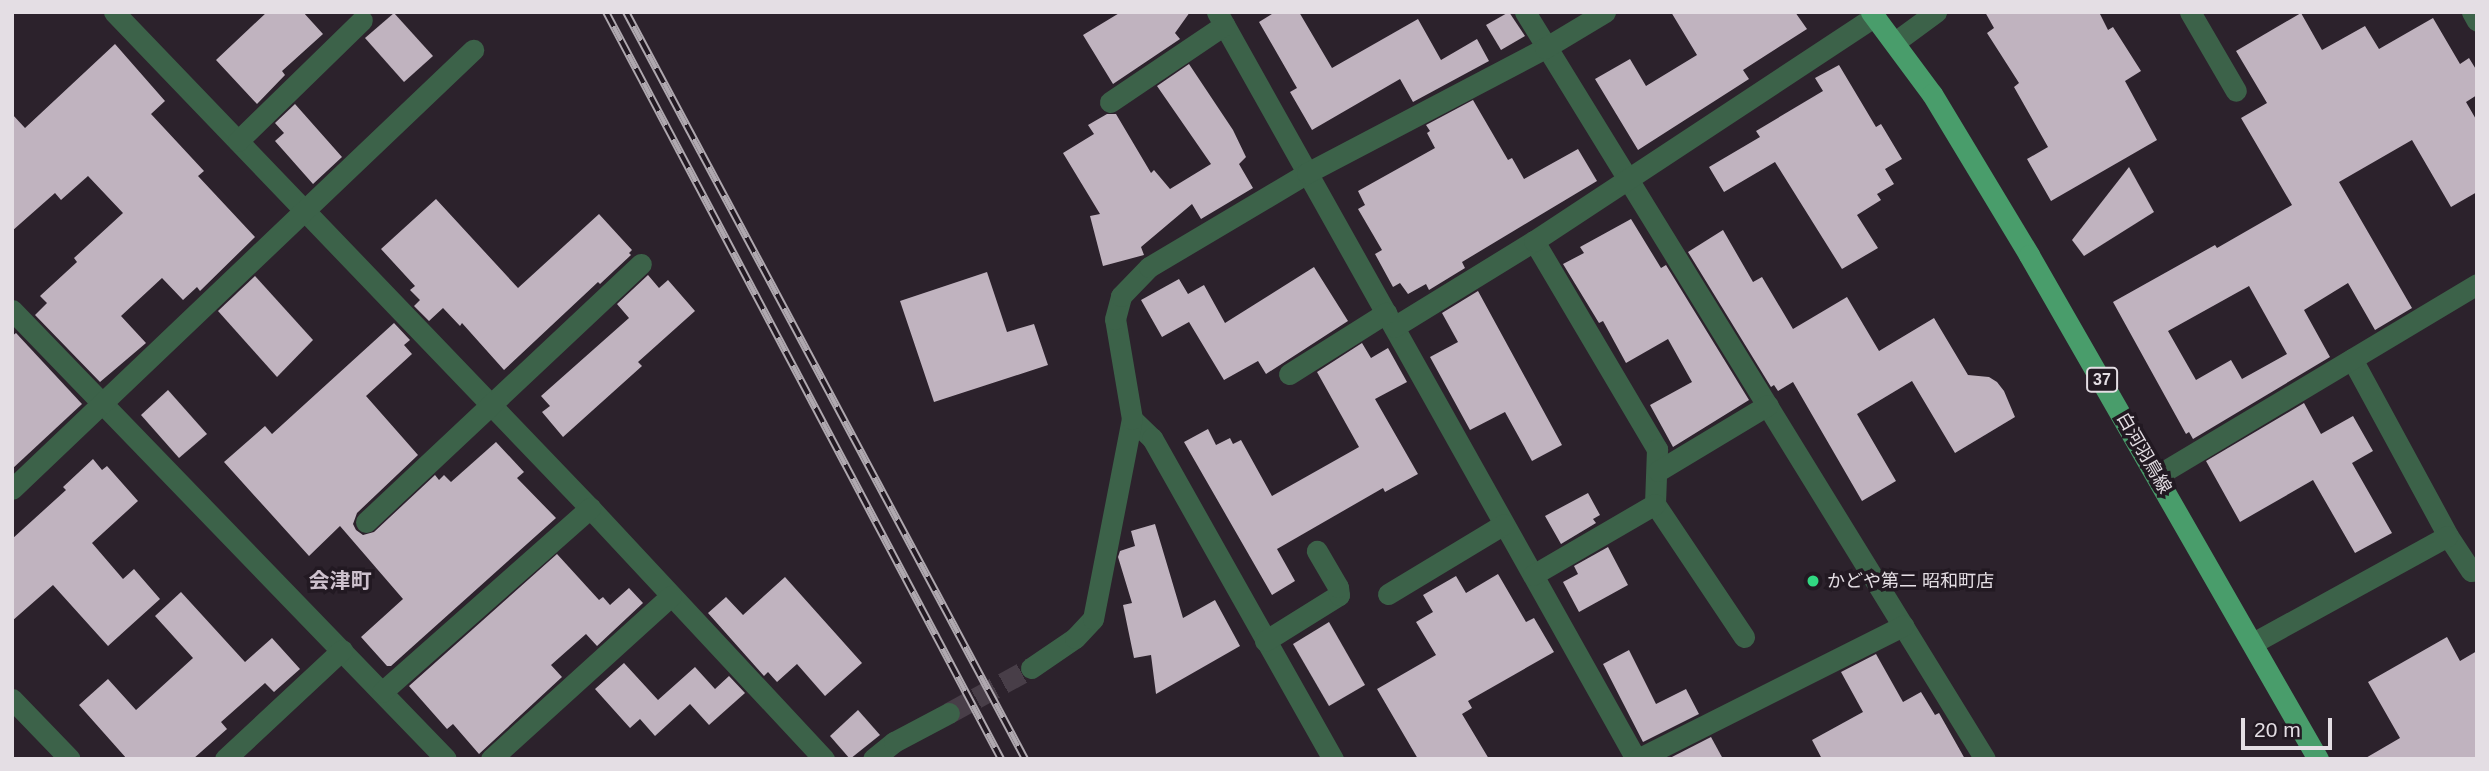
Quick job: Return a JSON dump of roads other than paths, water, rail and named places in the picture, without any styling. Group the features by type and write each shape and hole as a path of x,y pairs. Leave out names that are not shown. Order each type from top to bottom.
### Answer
{"main road":[{"name":"白河羽鳥線","path":"1873,14 1932,94 2158,475 2318,759"}],"street":[{"path":"114,12 590,508 824,759"},
{"path":"1525,12 1985,759"},
{"path":"1031,668 1075,638 1093,619 1132,419 1115,319 1121,296 1149,267 1307,173 1545,48 1605,12"},
{"path":"1895,42 1936,12"},
{"path":"2190,12 2236,91"},
{"path":"2472,12 2477,21"},
{"path":"1289,374 1534,241 1873,14"},
{"path":"1110,102 1221,19 1637,759 1903,626"},
{"path":"238,141 362,20"},
{"path":"12,489 473,50"},
{"path":"1534,241 1657,449 1655,504 1744,638"},
{"path":"366,522 641,264"},
{"path":"2158,475 2477,285"},
{"path":"12,310 446,759"},
{"path":"2352,359 2448,536 2471,571"},
{"path":"1658,471 1768,405"},
{"path":"1132,419 1152,438 1333,759"},
{"path":"1533,575 1655,504"},
{"path":"382,692 590,508"},
{"path":"1388,594 1504,524"},
{"path":"2253,643 2448,536"},
{"path":"1265,641 1339,594 1338,587 1317,551"},
{"path":"491,759 670,596"},
{"path":"225,759 342,650"},
{"path":"12,699 70,759"},
{"path":"873,759 894,742 948,713"}],"tunnel":[{"path":"949,713 1031,668"}],"railway":[{"path":"606,12 1001,759"},
{"path":"626,12 1025,759"}],"place":[{"name":"かどや第二 昭和町店","path":"1813,581"}],"district":[{"name":"会津町","path":"340,581"}]}
